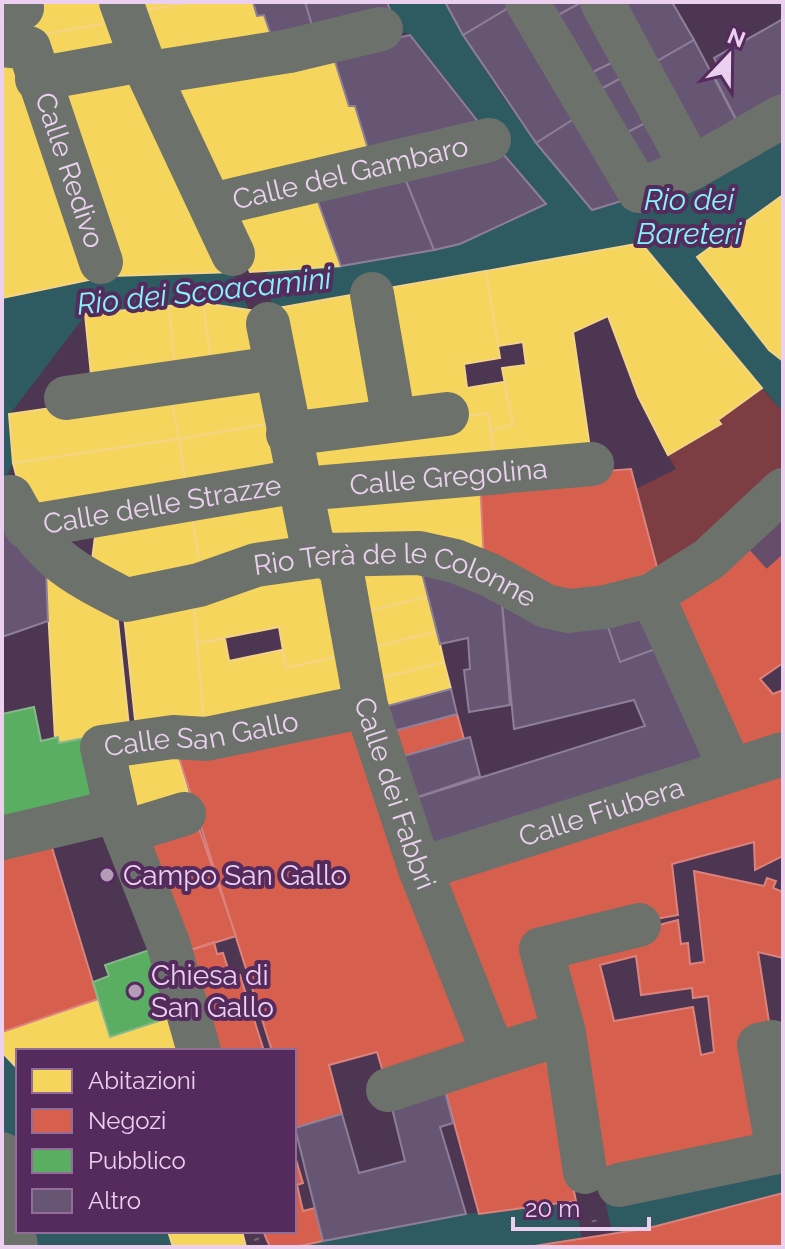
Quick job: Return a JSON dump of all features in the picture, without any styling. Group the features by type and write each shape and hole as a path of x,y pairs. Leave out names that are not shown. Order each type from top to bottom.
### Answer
{"street":[{"path":"121,2 146,67 233,254"},
{"path":"527,2 639,191 692,168 783,116"},
{"path":"602,2 692,168"},
{"path":"21,37 146,67 289,51 381,29"},
{"name":"Calle Redivo","path":"21,37 101,262"},
{"name":"Calle del Gambaro","path":"212,205 489,140"},
{"path":"372,294 394,420"},
{"name":"Calle dei Fabbri","path":"268,324 312,544 341,568 366,706 420,869 494,1055"},
{"path":"66,398 275,368"},
{"path":"288,434 447,414"},
{"name":"Calle Gregolina","path":"301,485 592,464"},
{"name":"Calle delle Strazze","path":"18,512 301,485"},
{"name":"Rio Terà de le Colonne","path":"18,512 53,559 126,600 199,585 256,565 326,555 431,555 490,575 546,606 569,611 652,595 709,559 766,513"},
{"path":"652,595 731,770"},
{"name":"Calle San Gallo","path":"121,822 102,747 173,737 206,739 366,706"},
{"name":"Calle Fiubera","path":"420,869 783,754"},
{"path":"2,838 184,814"},
{"path":"121,822 168,943 198,1049"},
{"path":"639,925 592,934 541,949 602,1179 778,1152 759,1045 772,1042"},
{"path":"388,1090 564,1033"},
{"path":"2,1154 16,1247"}],"path":[{"path":"333,1247 334,1239"}],"shaded area":[{"path":"762,388 783,412 783,473 658,571 636,489 676,469 668,455 720,424 718,420"}],"water":[{"path":"387,2 445,2 512,110 592,210 638,196 783,126 783,195 697,257 769,350 783,361 783,412 641,243 256,311 203,303 86,314 10,414 13,463 2,486 2,298 113,276 266,271 371,261 460,244 545,204 411,35 400,31"},
{"path":"2,1052 16,1067 16,1168 9,1138 2,1130"},
{"path":"783,1163 783,1193 649,1228 528,1247 295,1247 466,1214 604,1196"},
{"path":"27,1233 169,1233 173,1247 29,1247"}],"pier":[{"path":"231,268 266,271 273,313 249,310"},
{"path":"603,1192 613,1237 582,1242 575,1197"}],"building: Abitazioni":[{"path":"30,2 111,2 118,21 34,36"},
{"path":"130,2 190,2 133,13"},
{"path":"190,2 253,2 257,16 264,15 274,43 154,61 133,13"},
{"path":"118,21 117,58 42,72 34,36"},
{"path":"2,52 25,54 98,278 2,298"},
{"path":"332,52 349,106 355,106 370,155 214,190 166,83"},
{"path":"135,68 233,272 113,276 47,84"},
{"path":"783,195 783,361 769,350 697,257"},
{"path":"316,196 341,266 250,272 225,216"},
{"path":"641,243 762,388 718,420 721,424 668,455 638,396 608,316 573,332 591,455 495,465 491,430 513,425 502,368 526,365 523,342 498,346 486,271"},
{"path":"486,271 500,358 464,364 467,388 504,382 513,425 491,430 488,413 452,418 398,415 377,290"},
{"path":"368,292 390,417 296,429 272,309"},
{"path":"203,303 256,311 267,360 212,367"},
{"path":"203,303 212,367 175,372 169,306"},
{"path":"169,306 175,372 92,385 85,314"},
{"path":"268,377 278,422 179,439 170,391"},
{"path":"170,391 179,439 13,463 9,414"},
{"path":"488,413 495,465 306,484 296,438"},
{"path":"278,422 276,474 188,497 179,439"},
{"path":"179,439 186,489 27,516 13,463"},
{"path":"480,481 484,561 318,531 312,492"},
{"path":"296,488 306,544 201,569 190,506"},
{"path":"190,506 201,569 127,584 91,568 97,521"},
{"path":"347,564 422,573 429,596 358,614"},
{"path":"333,570 348,654 286,668 279,627 197,643 194,603 262,576"},
{"path":"46,572 117,612 130,736 59,743 55,738"},
{"path":"429,596 437,631 366,649 358,614"},
{"path":"194,603 204,724 136,729 124,615"},
{"path":"437,631 444,662 373,680 366,649"},
{"path":"225,639 229,661 282,650 286,668 348,654 356,700 204,724 197,643"},
{"path":"444,662 451,689 380,708 373,680"},
{"path":"177,751 191,804 138,821 117,752"},
{"path":"98,999 110,1037 180,1014 189,1049 16,1049 16,1067 2,1052 2,1032"},
{"path":"169,1233 242,1233 246,1247 173,1247"}],"building: Negozi":[{"path":"631,469 658,571 563,600 484,561 480,481"},
{"path":"783,506 783,663 760,679 773,694 783,690 783,739 738,757 662,607"},
{"path":"360,714 483,1054 386,1082 377,1052 329,1065 342,1114 296,1128 296,1049 271,1049 177,751"},
{"path":"457,714 464,739 394,759 386,733"},
{"path":"783,763 783,856 755,870 754,842 672,864 678,915 591,931 544,944 560,1026 500,1044 435,873"},
{"path":"195,817 236,936 178,954 142,834"},
{"path":"50,841 98,999 2,1032 2,852"},
{"path":"694,871 764,886 767,878 776,881 773,888 783,892 783,958 758,952 773,1047 783,1163 601,1180 546,954 678,920 681,944 688,943 690,964 704,962","holes":["636,956 641,995 692,988 693,998 708,996 714,1052 701,1055 693,1007 614,1021 600,965"]},
{"path":"214,942 217,954 223,953 231,978 240,975 263,1049 206,1049 178,954"},
{"path":"544,1049 576,1201 479,1214 442,1079"},
{"path":"296,1160 303,1183 297,1185 303,1211 315,1208 323,1241 295,1247 270,1247 264,1233 296,1233"},
{"path":"783,1193 783,1247 528,1247 649,1228"}],"building: Pubblico":[{"path":"34,707 41,741 58,737 59,743 85,738 97,800 2,825 2,714"},
{"name":"Chiesa di San Gallo","path":"161,946 180,1014 110,1037 93,982 109,976 105,965"}],"building: Altro":[{"path":"253,2 305,2 314,32 272,38 264,15 257,16"},
{"path":"305,2 387,2 393,18 314,32"},
{"path":"445,2 518,2 463,35"},
{"path":"518,2 585,112 536,143 463,35"},
{"path":"536,2 582,2 547,21"},
{"path":"582,2 625,56 579,79 547,21"},
{"path":"609,2 672,2 694,40 645,68"},
{"path":"783,19 783,109 743,133 715,78 723,75 714,58"},
{"path":"410,35 483,128 370,155 355,106 349,106 332,52"},
{"path":"694,40 743,133 693,158 645,68"},
{"path":"625,56 634,71 588,96 579,79"},
{"path":"634,71 657,117 612,140 588,96"},
{"path":"585,112 638,196 592,210 536,143"},
{"path":"657,117 682,164 639,185 612,140"},
{"path":"499,149 546,204 460,244 434,250 404,176"},
{"path":"404,176 434,250 341,266 316,196"},
{"path":"2,505 46,572 48,621 2,637"},
{"path":"422,573 501,592 510,705 469,712 464,670 470,669 468,638 440,644"},
{"path":"501,592 605,618 620,662 669,644 718,758 427,857 409,800 645,726 634,700 514,729"},
{"path":"654,610 669,644 620,662 605,618"},
{"path":"451,689 457,714 386,733 380,708"},
{"path":"470,737 480,776 409,800 394,759"},
{"path":"442,1079 453,1123 440,1127 466,1214 323,1241 296,1128 342,1114 359,1173 405,1161 389,1096"}],"tunnel":[{"path":"762,531 783,554"}],"place":[{"name":"Campo San Gallo","path":"107,875"},
{"name":"Chiesa di San Gallo","path":"135,991"}],"water label":[{"name":"Rio dei Bareteri","path":"689,216"},
{"name":"Rio dei Scoacamini","path":"204,291"}]}
